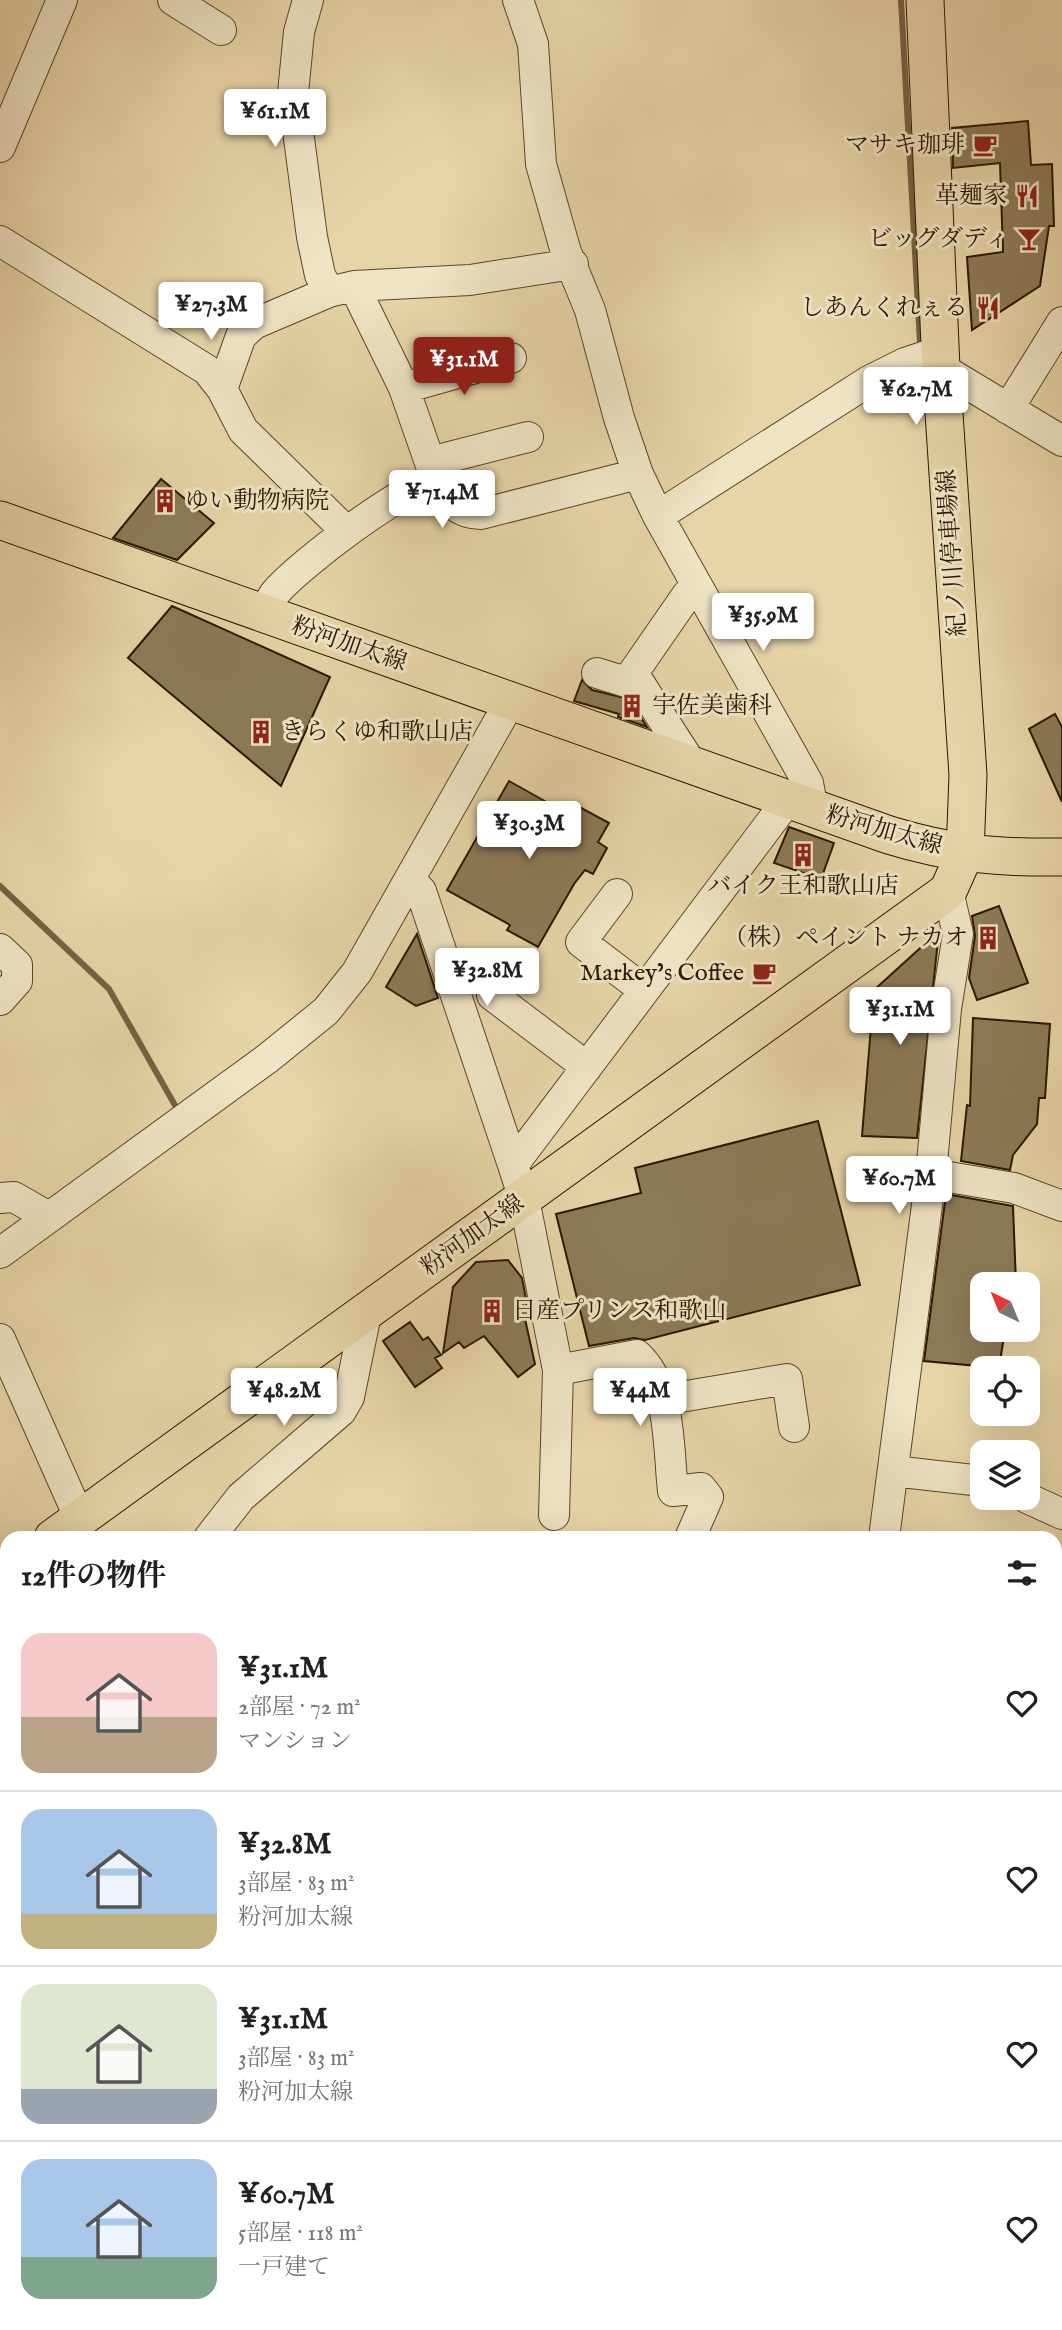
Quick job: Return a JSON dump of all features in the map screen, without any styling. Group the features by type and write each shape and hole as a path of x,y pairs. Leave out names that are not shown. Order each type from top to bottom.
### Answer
{"main road":[{"name":"紀ノ川停車場線","path":"925,0 941,359 968,775 965,853"},
{"name":"粉河加太線","path":"0,520 264,616 511,699 800,806 925,846 965,853 948,891 518,1182 366,1314 66,1528"},
{"path":"965,853 1002,858 1062,857"}],"street":[{"path":"0,147 62,0"},
{"path":"173,0 221,30"},
{"path":"308,0 299,32 293,93 312,237 320,275 342,289 404,388 433,471 455,509 466,514 481,514 638,474"},
{"path":"518,0 533,44 541,164 566,252 573,264 638,474 658,516 808,783 800,806 644,990 586,1067 518,1182"},
{"path":"0,241 207,370 222,389 243,430 347,532"},
{"path":"222,389 241,336 254,324 342,289 470,280 573,264"},
{"path":"1008,409 1062,322"},
{"path":"404,388 511,358"},
{"path":"658,516 869,381 941,359 1008,409 1062,441"},
{"path":"264,616 275,592 347,532 419,484 433,471 528,437"},
{"path":"597,673 626,682 687,595 698,588"},
{"path":"633,673 692,765"},
{"path":"0,1252 268,1058 326,1011 357,972 511,699"},
{"path":"410,880 421,891 518,1182 558,1370 554,1515"},
{"path":"885,1531 930,1174 946,1009 958,934 948,891"},
{"path":"617,894 581,942 644,990"},
{"path":"0,949 17,965 17,981 0,1000"},
{"path":"492,995 586,1067"},
{"path":"930,1174 1014,1188 1062,1206"},
{"path":"0,1198 14,1197 47,1216"},
{"path":"214,1531 241,1497 341,1411 349,1397 366,1314"},
{"path":"0,1339 66,1528"},
{"path":"558,1370 637,1355 648,1365 663,1400 673,1492 701,1488 708,1497 693,1531"},
{"path":"663,1400 787,1379 794,1427"},
{"path":"892,1471 970,1480"},
{"path":"1040,1504 1062,1514"}],"building":[{"path":"1028,121 1031,165 1052,164 1054,226 1049,226 1040,286 972,330 967,257 1003,252 1000,163 953,168 952,128"},
{"name":"ゆい動物病院","path":"161,479 214,523 177,560 113,538"},
{"name":"きらくゆ和歌山店","path":"172,606 330,677 281,786 128,658"},
{"path":"582,680 592,690 629,699 647,727 618,717 619,714 574,701"},
{"path":"1055,714 1062,727 1062,802 1029,729"},
{"path":"509,781 568,814 574,804 609,823 598,842 607,848 593,874 585,870 574,884 538,947 507,930 510,925 447,890"},
{"name":"バイク王和歌山店","path":"789,827 834,843 821,879 774,863"},
{"name":"（株）ペイント ナカオ","path":"999,906 1028,983 977,1000 969,978 975,936 972,916"},
{"path":"939,931 917,1138 862,1136 874,990"},
{"path":"417,934 438,998 416,1006 386,987"},
{"path":"973,1018 1050,1024 1045,1098 1039,1098 1037,1124 1013,1155 1010,1170 961,1161 967,1105 970,1106"},
{"path":"818,1121 860,1285 645,1340 634,1338 589,1346 556,1214 641,1193 635,1168"},
{"path":"946,1194 1013,1206 1016,1272 970,1272 970,1342 1003,1342 1001,1356 970,1356 970,1365 924,1361"},
{"name":"日産プリンス和歌山","path":"508,1260 522,1278 529,1315 525,1319 535,1364 518,1377 484,1336 464,1348 459,1342 443,1353 453,1287 476,1262"},
{"path":"410,1322 423,1340 428,1337 441,1355 435,1358 442,1368 415,1387 383,1341"}],"waterway":[{"path":"901,0 920,343"},
{"path":"0,886 109,989 176,1107"}],"place":[{"name":"マサキ珈琲","path":"985,145"},
{"name":"革麺家","path":"1027,196"},
{"name":"ビッグダディ","path":"1029,239"},
{"name":"しあんくれぇる","path":"988,308"},
{"name":"ゆい動物病院","path":"165,501"},
{"name":"宇佐美歯科","path":"632,706"},
{"name":"きらくゆ和歌山店","path":"261,732"},
{"name":"バイク王和歌山店","path":"803,855"},
{"name":"（株）ペイント ナカオ","path":"988,938"},
{"name":"Markey’s Coffee","path":"764,973"},
{"name":"日産プリンス和歌山","path":"492,1311"}]}
